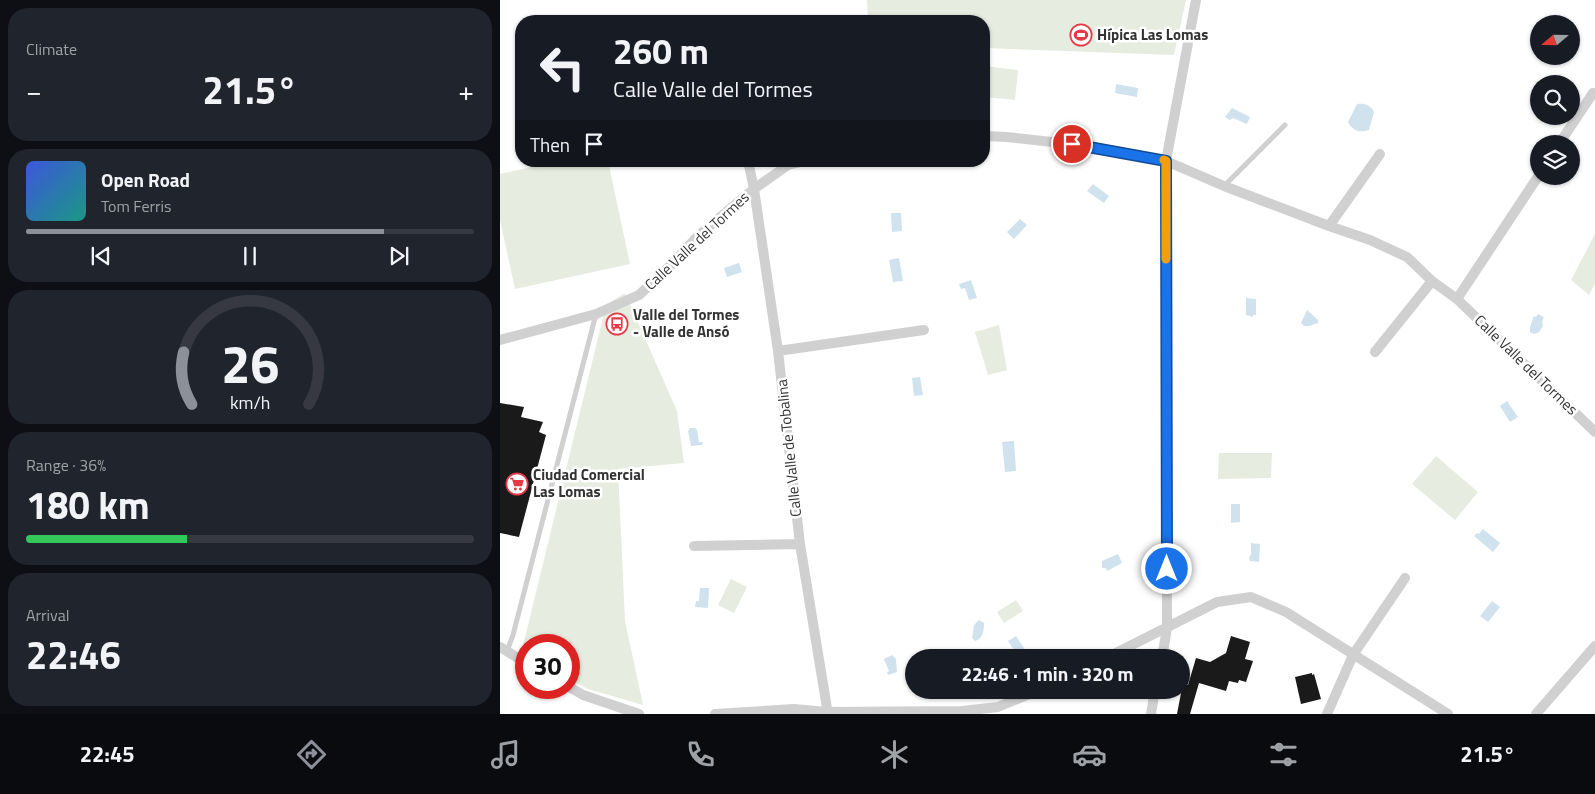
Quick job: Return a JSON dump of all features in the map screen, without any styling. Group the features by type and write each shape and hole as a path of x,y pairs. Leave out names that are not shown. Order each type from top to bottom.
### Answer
{"street":[{"path":"1164,649 1167,628 1166,161 1196,0"},
{"path":"1565,135 1593,93"},
{"name":"Calle Valle del Tormes","path":"990,136 1007,136 1088,146 1166,161 1224,186 1370,240 1406,257 1432,281 1457,299 1595,432"},
{"path":"1329,226 1380,154"},
{"name":"Calle Valle de Tobalina","path":"749,167 778,351 800,544 828,713"},
{"name":"Calle Valle del Tormes","path":"500,340 596,314 639,295 697,237 754,189 785,167"},
{"path":"1457,299 1532,185"},
{"path":"1375,352 1432,281"},
{"path":"778,351 924,330"},
{"path":"694,546 800,544"},
{"path":"1327,714 1353,655 1405,578"},
{"path":"1124,649 1217,602 1251,597 1286,612 1448,714"},
{"path":"1536,714 1595,646"},
{"path":"503,649 515,656"},
{"path":"580,693 639,714"},
{"path":"715,714 794,709 828,713 962,711 998,707 1018,699"},
{"path":"1151,714 1154,699"}],"lane":[{"path":"1224,186 1285,125"},
{"path":"503,649 513,635 596,314"}],"shaded area":[{"name":"Hípica Las Lomas","path":"867,0 1186,0 1174,55 990,48 990,15 868,15"},
{"path":"990,67 1018,70 1015,100 990,98"},
{"path":"531,167 609,167 630,264 515,289 500,220 500,174"},
{"path":"1595,234 1595,284 1589,295 1571,280"},
{"path":"625,293 677,411 684,463 618,469 625,621 643,705 588,689 580,685 580,634 526,634 606,305"},
{"path":"999,325 1007,370 988,375 975,332"},
{"path":"1219,453 1272,453 1271,478 1218,479"},
{"path":"1436,456 1478,492 1455,520 1412,484"},
{"path":"731,579 747,587 734,613 718,605"},
{"path":"1016,600 1023,611 1004,623 997,612"}],"water":[{"path":"1116,84 1138,88 1137,97 1115,93"},
{"path":"1357,104 1367,105 1374,112 1369,130 1357,130 1348,122"},
{"path":"1232,108 1250,117 1247,124 1225,117"},
{"path":"1093,184 1109,196 1104,203 1087,191"},
{"path":"891,213 901,213 902,231 892,232"},
{"path":"1020,219 1027,225 1014,239 1007,232"},
{"path":"899,258 903,281 893,282 889,260"},
{"path":"739,263 742,272 727,277 724,268"},
{"path":"971,280 977,298 969,300 965,288 961,289 959,284"},
{"path":"1246,298 1256,299 1256,315 1253,315 1253,317 1246,315"},
{"path":"1307,310 1318,320 1318,323 1304,326 1301,323"},
{"path":"1538,314 1544,317 1543,326 1539,332 1534,334 1530,332 1530,327 1534,316 1536,317"},
{"path":"920,377 923,395 914,396 912,378"},
{"path":"1507,401 1518,417 1510,422 1500,406"},
{"path":"690,428 697,430 699,442 703,442 702,445 691,446 688,431"},
{"path":"1014,441 1016,471 1005,472 1002,442"},
{"path":"1231,504 1240,504 1240,522 1231,523"},
{"path":"1483,529 1500,543 1493,552 1474,536"},
{"path":"1251,543 1260,544 1259,562 1250,561"},
{"path":"1118,554 1122,563 1107,571 1106,568 1102,568 1102,561"},
{"path":"700,588 709,588 708,608 695,607 696,601 699,601"},
{"path":"1492,601 1500,607 1488,622 1480,616"},
{"path":"979,620 984,623 983,631 980,638 975,641 972,638 974,625"},
{"path":"1016,636 1025,649 1013,649 1008,641"},
{"path":"892,655 896,659 897,672 888,675 887,672 889,671 884,659"}],"building":[{"name":"Ciudad Comercial Las Lomas","path":"500,403 524,407 521,417 543,422 539,432 546,435 519,537 500,533"},
{"path":"1231,636 1250,642 1245,659 1253,661 1246,682 1239,680 1238,683 1229,681 1226,691 1199,683 1190,714 1177,714 1180,699 1190,699 1190,678 1196,658 1210,662 1226,653"},
{"path":"1312,673 1312,675 1314,674 1321,699 1301,704 1295,677"}],"slow traffic":[{"path":"1164,160 1166,161 1166,259"}],"place":[{"name":"Hípica Las Lomas","path":"1081,35"},
{"name":"Valle del Tormes - Valle de Ansó","path":"617,324"},
{"name":"Ciudad Comercial Las Lomas","path":"517,484"}],"route":[{"path":"1072,144 1166,161 1167,569"}]}
